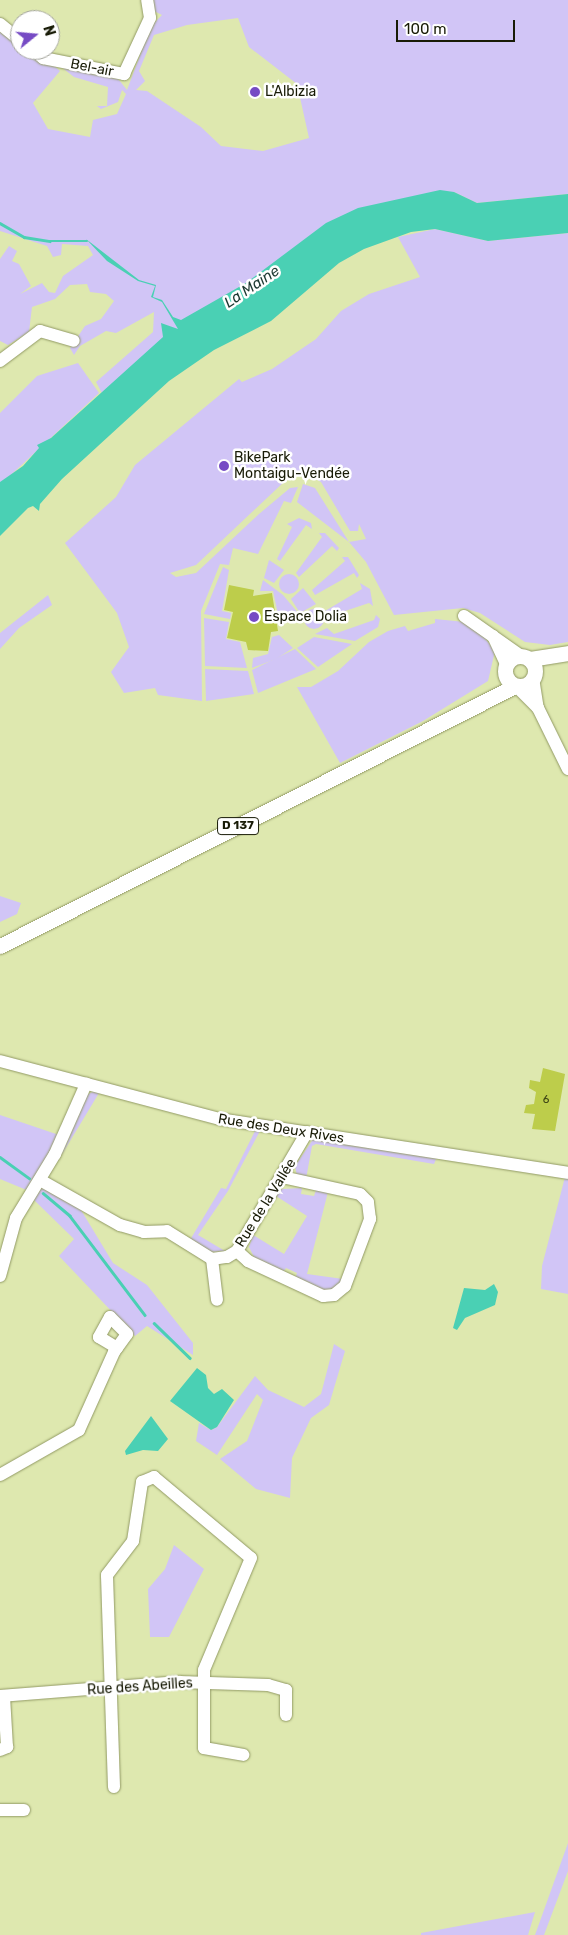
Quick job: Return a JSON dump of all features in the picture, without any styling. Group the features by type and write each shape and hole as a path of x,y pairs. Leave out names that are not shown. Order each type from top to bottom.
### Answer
{"main road":[{"path":"568,653 525,658 505,668 516,686 568,659"},
{"path":"525,658 534,676"},
{"name":"D 137","path":"474,704 505,668"},
{"name":"D 137","path":"0,946 474,704 516,686"}],"street":[{"name":"Bel-air","path":"53,60 124,74 150,18 147,0"},
{"path":"0,24 10,32"},
{"path":"0,361 40,332 74,341"},
{"path":"464,616 525,658"},
{"path":"493,636 505,668"},
{"path":"534,676 538,708"},
{"path":"516,686 538,708 568,768"},
{"name":"Rue des Deux Rives","path":"0,1061 220,1120 568,1172"},
{"path":"0,1275 16,1218 40,1180 86,1084"},
{"name":"Rue de la Vallée","path":"212,1258 238,1251 283,1177 307,1132"},
{"path":"238,1251 248,1261 323,1296 334,1295 345,1286 370,1219 368,1202 360,1194 283,1177"},
{"path":"40,1180 120,1225 144,1232 167,1231 212,1258 217,1300"},
{"path":"0,1475 79,1430 117,1348"},
{"path":"114,1787 107,1575 133,1541 142,1482 154,1477 251,1558 205,1664 204,1683 204,1748 243,1754"},
{"name":"Rue des Abeilles","path":"2,1696 204,1683 279,1688 286,1690 286,1715"},
{"path":"0,1750 6,1747 2,1696"},
{"path":"0,1810 24,1810"}],"shaded area":[{"path":"152,0 568,0 568,194 477,203 454,192 246,283 189,317 195,324 104,397 96,382 153,332 154,312 116,333 106,331 80,346 74,355 70,348 85,326 101,319 114,301 106,294 90,292 87,284 70,285 55,299 32,307 29,332 8,345 0,341 0,259 9,246 17,251 12,261 19,264 31,286 20,294 42,283 49,292 55,293 63,276 93,255 88,246 62,244 61,255 53,257 47,246 0,231 0,17 10,26 10,60 48,60 60,71 33,103 48,129 90,137 93,120 117,114 126,94 122,90 118,102 101,109 97,106 107,106 108,87 74,77 60,66 115,75 127,90 151,26 162,15 154,11","holes":["238,18 249,47 297,84 309,138 263,151 221,146 201,127 147,91 136,90 145,81 139,71 154,35 187,25"]},
{"path":"435,229 488,241 568,233 568,642 550,645 525,642 480,613 463,608 394,615 366,562 349,542 366,539 359,524 358,531 350,531 321,482 303,472 285,481 196,565 170,573 176,577 196,573 259,514 290,488 298,487 291,503 284,501 258,554 233,548 229,565 220,564 201,611 202,701 158,695 155,688 124,693 111,672 129,647 117,613 65,543 116,497 135,465 239,379 242,382 272,369 316,339 341,311 369,294 420,277 398,237"},
{"path":"78,363 99,393 0,485 0,413 37,376"},
{"path":"303,484 315,488 349,542 297,502"},
{"path":"299,518 311,523 312,529 306,525 280,561 277,559 292,527 287,524"},
{"path":"319,533 325,533 339,548 337,551 332,546 299,577 296,573 322,537"},
{"path":"342,557 348,557 359,575 357,578 354,573 315,595 312,590 345,561"},
{"path":"269,560 284,570 274,583 264,578"},
{"path":"223,567 229,570 222,611 231,613 230,619 204,614"},
{"path":"289,574 296,577 299,584 296,591 289,594 282,591 279,584 282,577"},
{"path":"263,580 283,595 299,614 280,624 273,591 260,591"},
{"path":"360,583 370,589 373,606 369,603 327,617 325,611 362,589"},
{"path":"303,588 316,604 300,613 291,599"},
{"path":"48,595 52,605 19,628 0,649 0,633"},
{"path":"314,609 321,612 324,619 321,626 314,629 307,626 304,619 307,612"},
{"path":"376,615 380,619 378,627 355,641 315,634 327,628 334,634 374,620"},
{"path":"204,618 229,622 226,639 240,642 247,668 205,666"},
{"path":"435,619 465,622 484,637 495,651 488,681 423,721 340,763 297,687 311,687 338,671 369,642 388,631 405,626 408,631 435,623"},
{"path":"279,635 293,648 276,659 252,668 253,658 268,654 272,637"},
{"path":"314,637 352,644 318,667 297,648"},
{"path":"295,649 316,669 258,693 252,670"},
{"path":"205,669 248,671 254,694 206,701"},
{"path":"0,896 21,903 17,914 0,922"},
{"path":"94,1091 99,1093 61,1156 87,1095"},
{"path":"0,1115 59,1135 29,1191 0,1179"},
{"path":"256,1129 261,1129 228,1191 198,1235 225,1251 210,1252 190,1240 221,1188 226,1189"},
{"path":"314,1138 437,1157 434,1164 316,1144 312,1146 306,1179 297,1176 295,1166"},
{"path":"565,1177 568,1177 568,1294 541,1289 542,1266"},
{"path":"42,1187 81,1210 113,1263 147,1285 193,1343 193,1355 147,1326 135,1336 59,1256 74,1239 34,1200"},
{"path":"302,1188 301,1194 314,1196 316,1190 328,1192 307,1274 343,1279 340,1285 326,1292 295,1279 297,1273 286,1268 283,1272 255,1259 249,1247 253,1235 284,1254 307,1216 276,1196 282,1189"},
{"path":"334,1344 345,1351 329,1405 311,1418 292,1458 290,1498 256,1489 220,1459 247,1441 263,1400 257,1394 217,1455 196,1441 199,1423 211,1430 217,1427 255,1376 268,1390 304,1407 321,1394"},
{"path":"174,1545 204,1569 169,1637 150,1637 148,1589 165,1569"},
{"path":"568,1843 568,1871 544,1935 535,1935"},
{"path":"535,1912 528,1935 421,1935 421,1933"}],"water":[{"name":"La Maine","path":"440,190 454,192 477,203 568,194 568,233 488,241 435,229 411,232 364,249 339,263 271,321 214,350 169,381 62,479 40,504 39,511 33,506 28,508 0,536 0,482 23,466 39,448 37,445 51,438 163,337 161,323 178,329 162,302 151,297 155,286 138,281 107,261 86,239 139,280 156,285 153,297 162,300 173,317 181,320 246,283 326,223 358,208"},
{"path":"494,1284 498,1292 495,1305 465,1318 457,1330 453,1328 464,1288 485,1290"},
{"path":"197,1368 206,1375 208,1388 214,1394 222,1389 234,1400 217,1427 211,1430 170,1401"},
{"path":"151,1416 168,1439 158,1451 143,1450 126,1455 125,1451"}],"building":[{"name":"Espace Dolia","path":"229,585 254,590 253,596 272,593 278,631 271,632 268,651 248,650 246,642 227,638 233,612 224,610"},
{"path":"543,1068 565,1074 555,1131 532,1129 535,1114 524,1113 526,1105 534,1104 536,1092 529,1088 530,1080 540,1082"}],"waterway":[{"path":"0,223 24,237 50,241 87,241"},
{"path":"0,1157 29,1178"},
{"path":"43,1193 70,1216 145,1315"},
{"path":"154,1323 190,1358"}],"place":[{"name":"L'Albizia","path":"255,92"},
{"name":"BikePark Montaigu-Vendée","path":"224,466"},
{"name":"Espace Dolia","path":"254,617"}]}
